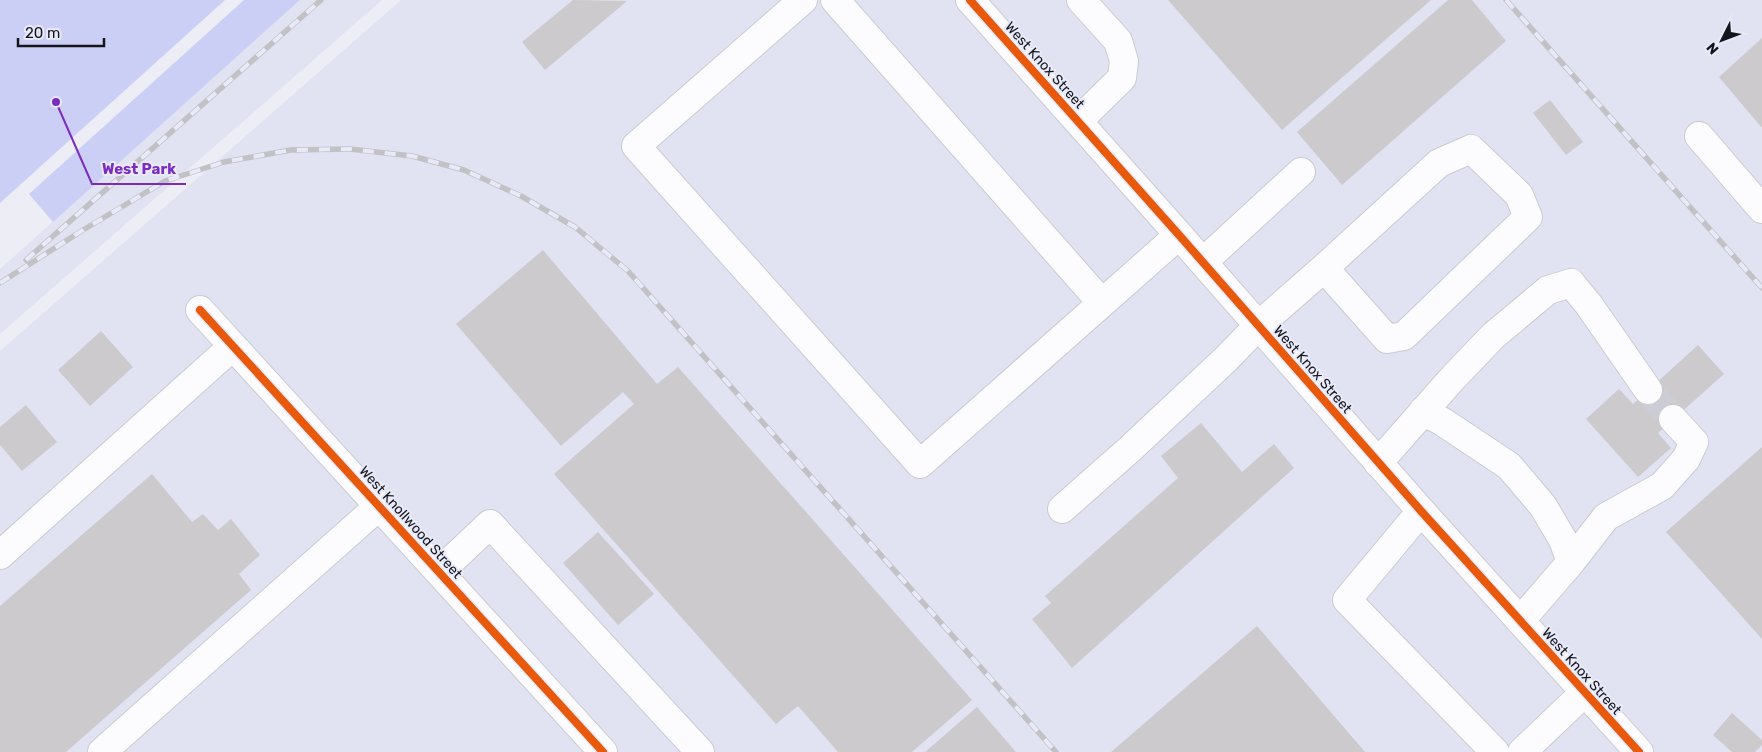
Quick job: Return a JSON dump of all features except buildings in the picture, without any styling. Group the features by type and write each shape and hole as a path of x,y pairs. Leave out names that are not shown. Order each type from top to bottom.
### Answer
{"street":[{"path":"803,0 636,146 920,464 1179,235"},
{"path":"835,0 1102,303"},
{"name":"West Knox Street","path":"970,0 1078,120 1421,512 1639,752"},
{"path":"1078,120 1122,78 1124,61 1118,41 1081,0"},
{"path":"1699,136 1762,209"},
{"path":"1062,509 1226,359 1258,326 1439,163 1471,149 1518,195 1528,217 1404,336 1387,339 1324,268"},
{"path":"1203,262 1301,172"},
{"path":"1378,463 1423,411 1493,336 1548,290 1571,283 1589,305 1648,390"},
{"name":"West Knollwood Street","path":"200,310 603,752"},
{"path":"0,555 233,346"},
{"path":"1423,411 1509,466 1543,506 1563,540 1571,562"},
{"path":"1520,621 1571,562 1606,517 1662,486 1686,459 1694,442 1674,419"},
{"path":"102,752 379,506"},
{"path":"1421,512 1347,600 1495,752"},
{"path":"439,572 490,524 700,752"},
{"path":"1522,752 1584,692"}],"shaded area":[{"path":"0,0 225,0 0,203"},
{"path":"244,0 300,0 53,222 29,194"},
{"path":"300,0 382,0 0,334 0,269"},
{"path":"401,0 1762,0 1762,752 0,752 0,351"}],"tunnel":[{"path":"1648,390 1673,419"}],"railway":[{"path":"26,260 321,0"},
{"path":"1506,0 1762,288"},
{"path":"0,283 165,181 224,162 291,150 350,149 412,156 464,170 521,196 575,227 628,271 1056,752"}],"cycle path":[{"path":"970,0 1421,511 1639,752"},
{"path":"200,310 603,752"}],"place":[{"name":"West Park","path":"56,102"}]}
